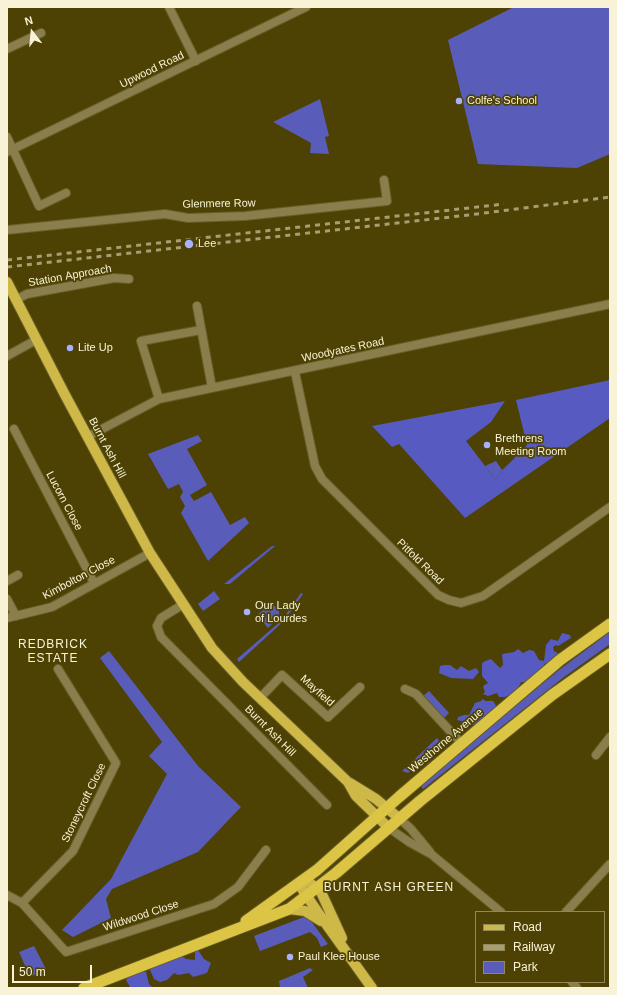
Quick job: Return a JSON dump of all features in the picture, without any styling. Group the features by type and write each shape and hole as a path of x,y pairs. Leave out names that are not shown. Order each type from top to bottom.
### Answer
{"highway":[{"name":"Westhorne Avenue","path":"234,929 302,882 560,660 610,624"},
{"path":"84,988 289,909 318,888 552,695 610,654"}],"main road":[{"name":"Burnt Ash Hill","path":"7,282 87,437 150,553 182,605 226,665 348,782 365,792 400,819"},
{"name":"Burnt Ash Hill","path":"348,782 356,796 389,828"},
{"path":"349,954 340,945 302,889 302,882 307,881 318,888 324,897 349,954 372,988"},
{"path":"289,909 306,911 327,926"}],"street":[{"path":"169,7 196,61"},
{"name":"Upwood Road","path":"10,151 306,7"},
{"path":"7,49 41,33"},
{"path":"7,137 10,151 38,206 66,193"},
{"name":"Glenmere Row","path":"7,230 165,214 188,218 245,216 387,201 384,180"},
{"name":"Station Approach","path":"15,300 27,294 114,278 129,279"},
{"name":"Woodyates Road","path":"87,437 159,400 610,304"},
{"path":"197,306 212,388"},
{"path":"159,400 141,341 201,330"},
{"path":"7,356 36,340"},
{"name":"Pitfold Road","path":"295,372 315,466 322,479 438,595 449,600 461,603 483,596 610,507"},
{"name":"Lucorn Close","path":"14,429 94,583"},
{"name":"Kimbolton Close","path":"7,618 52,607 150,553"},
{"path":"7,581 18,575"},
{"path":"7,599 16,616"},
{"name":"Burnt Ash Hill","path":"182,605 161,618 157,626 161,637 327,805"},
{"name":"Stoneycroft Close","path":"22,903 73,851 116,763 58,669"},
{"name":"Mayfield","path":"260,698 282,675 328,717 360,687"},
{"path":"405,689 416,694 462,744"},
{"path":"596,755 609,739"},
{"name":"Burnt Ash Hill","path":"400,819 411,829 431,854 500,911"},
{"name":"Burnt Ash Hill","path":"389,828 414,846 431,854"},
{"name":"Wildwood Close","path":"22,903 66,952 214,904 238,887 266,850"},
{"path":"567,911 610,864"},
{"path":"7,895 22,903"}],"green space":[{"path":"514,7 610,7 610,154 577,168 478,164 448,40"},
{"path":"320,99 329,136 325,137 329,154 310,153 311,143 273,122"},
{"path":"198,435 202,441 187,449 207,485 190,495 194,501 211,492 230,525 245,517 249,523 208,561 181,513 185,506 180,497 183,492 179,484 168,489 148,454"},
{"path":"517,456 495,479 485,466 496,461 502,470"},
{"path":"214,591 220,599 203,611 198,604"},
{"path":"301,593 303,594 284,621 239,662 237,659 282,620"},
{"path":"272,603 279,611 279,617 268,628 257,615"},
{"path":"610,632 610,644 564,677 423,789 420,785 559,670"},
{"path":"109,651 198,766 241,807 198,852 112,889 106,899 111,918 73,937 62,930 111,879 167,774 149,756 162,742 100,658"},
{"path":"429,691 449,713 444,718 423,696"},
{"path":"437,738 440,742 408,773 402,771"},
{"path":"304,917 311,921 328,944 321,947 317,938 310,932 260,951 254,936"},
{"path":"34,946 46,969 30,977 19,952"},
{"path":"310,968 313,970 303,977 308,988 280,988 279,981"}],"shaded area":[{"path":"610,380 610,418 465,518 399,444 392,447 372,426 505,401 491,422 466,441 495,479 527,445 516,400"},
{"path":"272,546 275,546 230,584 224,584"},
{"path":"562,633 570,635 571,638 558,646 556,645 553,647 554,651 561,655 547,665 545,663 542,669 527,682 521,682 516,692 505,697 499,697 497,693 488,696 483,694 485,692 483,686 488,683 482,676 482,663 491,659 500,668 503,665 502,654 514,652 518,649 523,653 529,650 534,651 539,660 544,661 546,645 551,639 558,641"},
{"path":"450,665 457,670 461,666 469,671 476,668 479,672 473,679 451,678 439,673 440,666"},
{"path":"482,699 486,701 493,701 497,707 479,726 473,725 470,721 465,722 457,720 458,717 469,715 475,703 481,701"},
{"path":"198,950 204,959 211,963 207,973 193,977 189,973 178,975 174,973 167,980 160,982 154,979 150,970 154,965 178,954 186,959 195,960 195,951"},
{"path":"140,970 146,972 149,984 153,988 130,987 126,980 130,975"}],"railway":[{"path":"7,267 477,214 610,197"},
{"path":"7,260 504,204"}],"place":[{"name":"Colfe's School","path":"459,101"},
{"name":"Lee","path":"189,244"},
{"name":"Lite Up","path":"70,348"},
{"name":"Brethrens Meeting Room","path":"487,445"},
{"name":"Our Lady of Lourdes","path":"247,612"},
{"name":"Paul Klee House","path":"290,957"}],"district":[{"name":"REDBRICK ESTATE","path":"53,652"},
{"name":"BURNT ASH GREEN","path":"389,888"}]}
